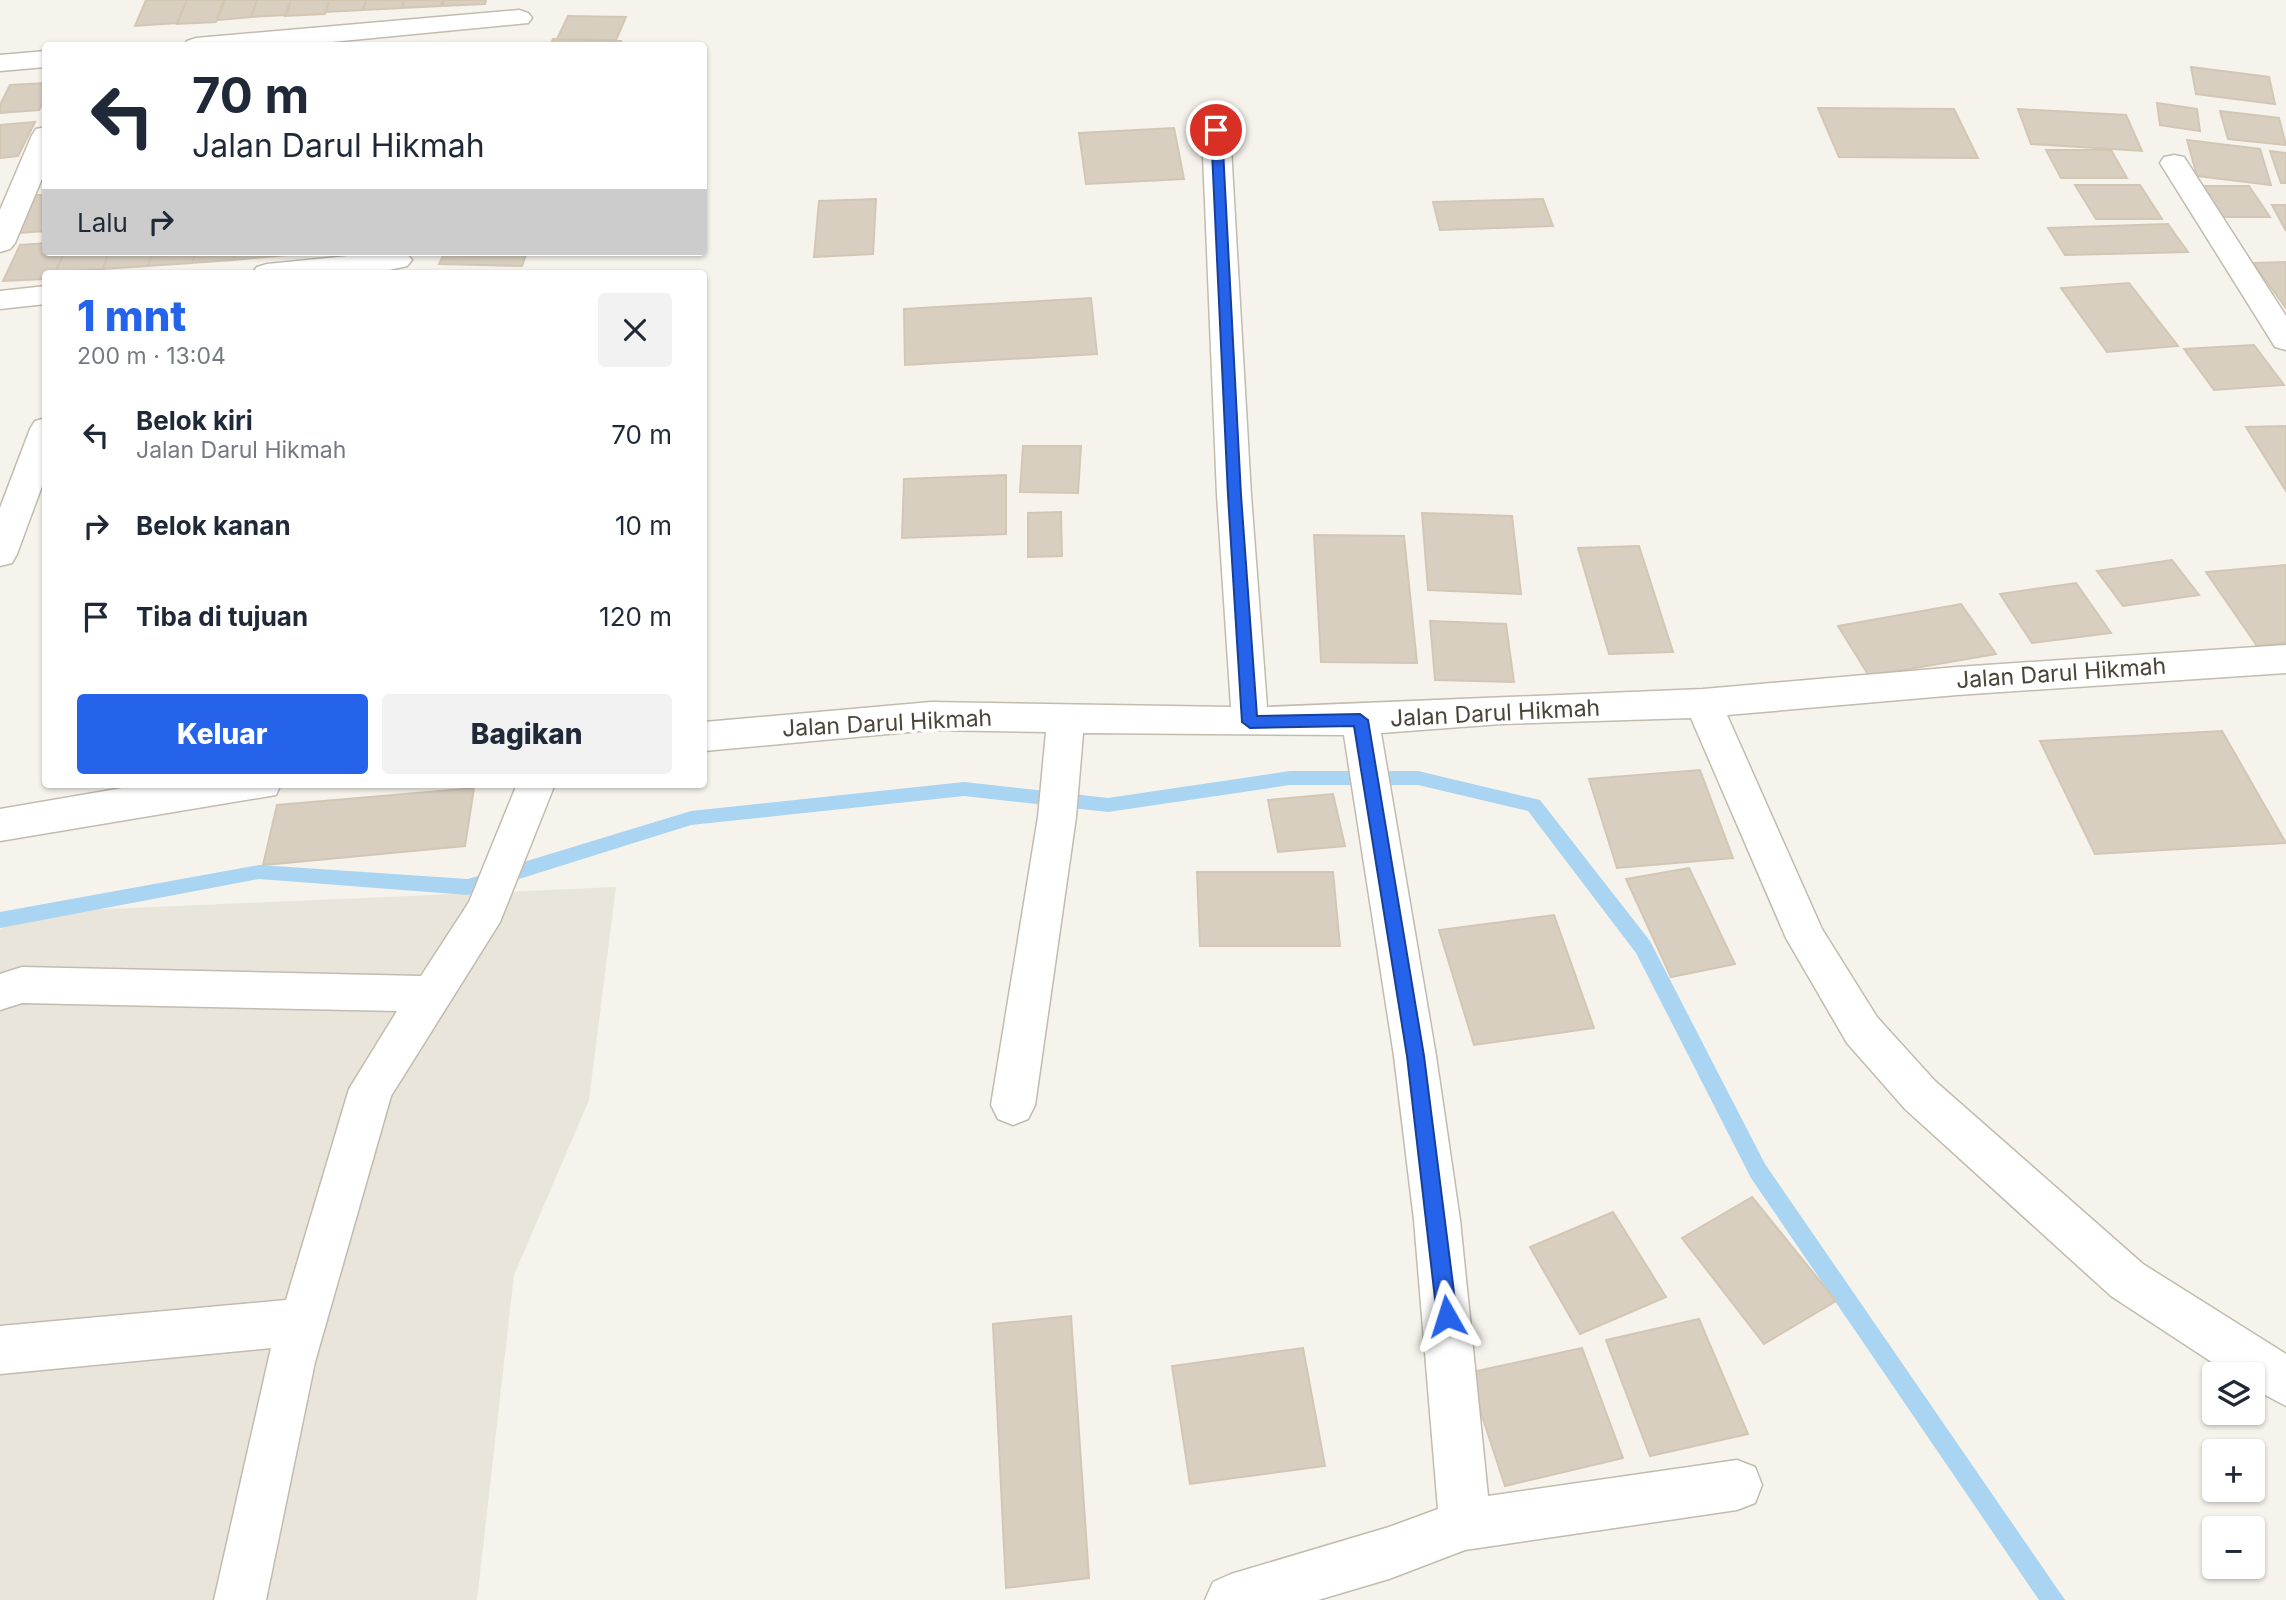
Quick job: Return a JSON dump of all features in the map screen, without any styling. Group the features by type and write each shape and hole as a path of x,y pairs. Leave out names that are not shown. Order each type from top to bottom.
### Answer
{"street":[{"path":"506,42 521,9"},
{"path":"231,42 521,9"},
{"path":"0,63 42,58"},
{"path":"1216,130 1234,495 1250,722"},
{"path":"2174,163 2286,340"},
{"path":"0,173 38,169"},
{"path":"0,243 38,169"},
{"path":"302,270 397,262"},
{"path":"0,300 42,295"},
{"path":"0,554 42,440"},
{"name":"Jalan Darul Hikmah","path":"707,736 930,716 1250,722 1360,720 1502,710 1703,703 1957,681 2286,659"},
{"path":"1703,703 1807,938 1862,1030 1920,1095 2127,1280 2286,1382"},
{"path":"1013,1105 1057,817 1066,718"},
{"path":"1360,720 1415,1056 1437,1220 1465,1525"},
{"path":"0,825 225,788"},
{"path":"240,1600 291,1362 372,1089 489,900 534,788"},
{"path":"0,992 22,985 431,994"},
{"path":"0,1350 304,1322"},
{"path":"1231,1600 1389,1553 1465,1525 1737,1485"}],"shaded area":[{"path":"616,887 589,1100 514,1275 477,1600 0,1600 0,929 38,912"}],"building":[{"path":"146,0 187,0 177,23 135,26"},
{"path":"187,0 224,0 216,22 177,24"},
{"path":"225,0 257,0 251,17 217,20"},
{"path":"257,0 291,0 286,15 251,17"},
{"path":"291,0 329,0 325,14 285,16"},
{"path":"329,0 366,0 363,10 326,12"},
{"path":"366,0 404,0 402,8 363,10"},
{"path":"404,0 443,0 441,6 402,8"},
{"path":"444,0 486,0 485,4 442,6"},
{"path":"568,16 626,17 616,40 557,39"},
{"path":"553,39 621,41 621,42 552,42"},
{"path":"2191,67 2269,77 2275,104 2196,94"},
{"path":"42,83 42,105 39,110 0,113 0,105 10,85"},
{"path":"2157,103 2197,109 2200,131 2160,125"},
{"path":"1818,108 1954,109 1978,158 1839,157"},
{"path":"2018,109 2126,115 2142,151 2031,144"},
{"path":"2220,111 2279,118 2286,145 2228,139"},
{"path":"35,122 18,156 0,158 0,125"},
{"path":"1174,128 1184,179 1086,184 1079,133"},
{"path":"2187,140 2260,149 2271,185 2197,176"},
{"path":"2046,150 2111,150 2127,178 2061,178"},
{"path":"2270,151 2286,153 2286,183 2281,183"},
{"path":"2075,185 2140,185 2162,219 2096,219"},
{"path":"2201,186 2249,186 2270,217 2222,217"},
{"path":"36,195 42,195 42,231 19,233"},
{"path":"876,199 873,254 814,257 819,201"},
{"path":"1543,199 1553,226 1440,230 1433,202"},
{"path":"2272,205 2286,205 2286,231"},
{"path":"2168,224 2188,252 2065,255 2048,228"},
{"path":"42,243 42,256 62,256 56,270 42,270 42,279 3,281 20,245"},
{"path":"62,256 108,256 103,269 57,270"},
{"path":"108,256 152,256 148,266 103,269"},
{"path":"152,256 195,256 192,263 148,266"},
{"path":"195,256 234,256 233,260 192,263"},
{"path":"234,256 276,256 233,260"},
{"path":"443,256 526,256 522,266 439,264"},
{"path":"2286,262 2286,308 2253,263"},
{"path":"2129,283 2178,346 2107,352 2061,288"},
{"path":"1091,298 1097,354 905,365 904,309"},
{"path":"2254,345 2284,385 2214,390 2184,349"},
{"path":"2286,426 2286,491 2246,427"},
{"path":"1023,446 1081,446 1078,493 1020,492"},
{"path":"1006,475 1006,534 902,538 904,479"},
{"path":"1061,512 1062,556 1028,557 1028,513"},
{"path":"1422,513 1512,516 1521,594 1428,590"},
{"path":"1314,535 1404,536 1417,663 1321,662"},
{"path":"1639,546 1673,652 1609,654 1578,548"},
{"path":"2172,560 2199,595 2123,606 2097,571"},
{"path":"2286,565 2286,643 2257,646 2206,572"},
{"path":"2076,583 2111,633 2032,643 2000,594"},
{"path":"1961,604 1996,654 1869,676 1838,626"},
{"path":"1430,621 1506,624 1514,682 1435,680"},
{"path":"2222,731 2286,843 2095,854 2040,741"},
{"path":"1700,770 1733,858 1617,868 1589,779"},
{"path":"474,788 465,846 263,865 277,805"},
{"path":"1333,794 1345,846 1278,852 1268,800"},
{"path":"1689,868 1735,964 1671,977 1626,879"},
{"path":"1197,872 1333,872 1340,946 1200,946"},
{"path":"1554,915 1594,1028 1474,1045 1439,930"},
{"path":"1752,1197 1836,1301 1764,1344 1682,1238"},
{"path":"1613,1212 1666,1297 1580,1334 1530,1247"},
{"path":"1071,1316 1089,1578 1006,1588 993,1324"},
{"path":"1699,1319 1748,1434 1650,1456 1606,1340"},
{"path":"1303,1348 1325,1466 1190,1484 1172,1366"},
{"path":"1582,1348 1623,1458 1505,1486 1468,1373"}],"waterway":[{"path":"0,920 259,872 468,887 691,818 964,789 1108,805 1290,778 1418,778 1534,805 1643,947 1758,1171 2053,1600"}],"route":[{"path":"1216,130 1234,495 1250,722 1360,720 1415,1056 1447,1316"}]}
